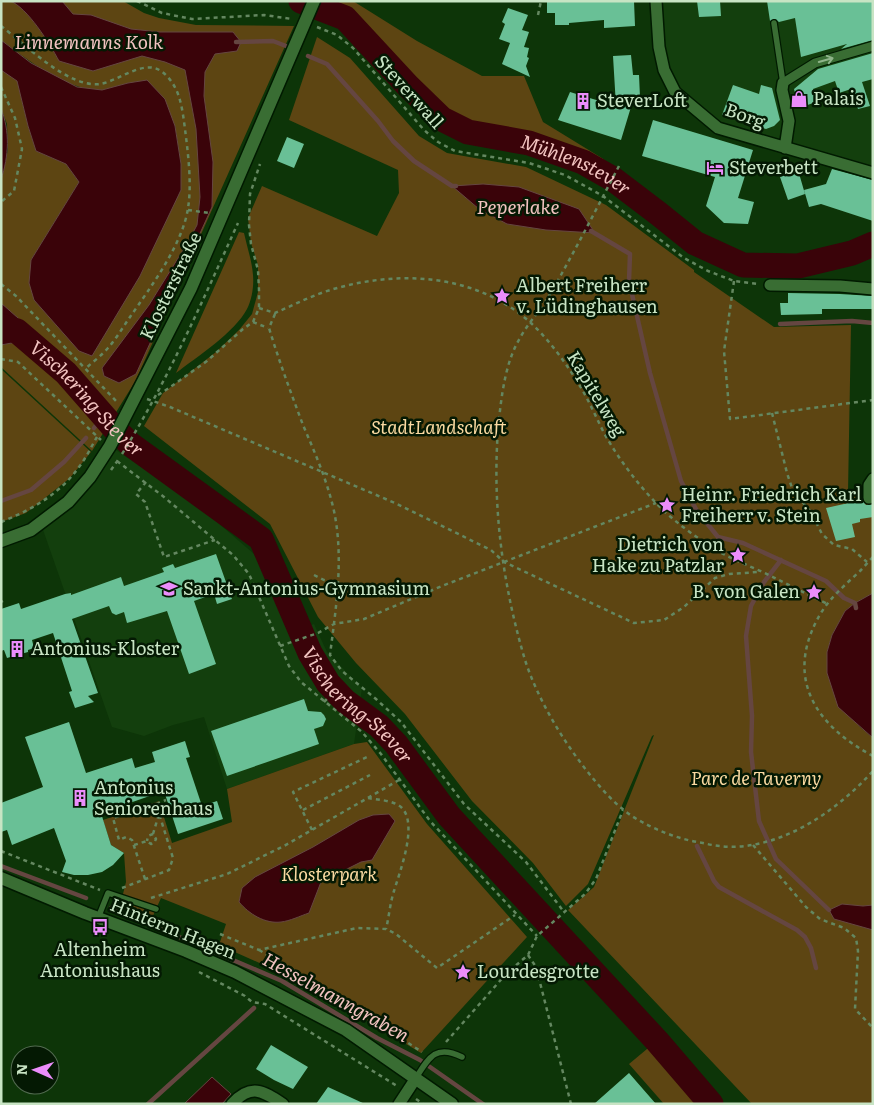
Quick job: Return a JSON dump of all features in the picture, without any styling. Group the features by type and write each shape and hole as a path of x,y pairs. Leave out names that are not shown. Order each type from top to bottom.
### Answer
{"street":[{"name":"Klosterstraße","path":"1,541 31,530 68,502 90,477 110,446 191,288 314,1"},
{"name":"Borg","path":"656,1 659,47 664,70 674,92 718,128 873,173"},
{"path":"785,148 789,121 782,90 784,83 815,63 873,46"},
{"path":"770,285 840,286 873,289"},
{"path":"869,498 869,485 873,479"},
{"name":"Hinterm Hagen","path":"1,878 98,918 186,950 235,972 346,1030 419,1073 452,1104"},
{"path":"399,1104 419,1073"},
{"path":"232,1104 239,1096 253,1090 266,1093 283,1104"}],"lane":[{"path":"774,23 784,83"},
{"path":"98,918 108,892 156,909"},
{"path":"419,1073 429,1059 439,1051 453,1052 462,1057"}],"path":[{"name":"Steverwall","path":"136,1 162,13 192,19 264,15 307,18 337,35 353,48 424,130 438,142 455,151 529,164 565,175 603,196 684,258 708,272 734,281 770,285"},
{"path":"538,15 541,1"},
{"path":"1,26 44,61 65,74 82,81 99,84 117,79 144,67 160,71 178,91 188,152 188,210 184,227 165,264 108,348 86,368"},
{"path":"1,87 15,118 22,149 14,191 1,202"},
{"path":"158,395 207,361 253,322 259,308 258,270 251,244 249,225 250,194 262,159"},
{"path":"619,166 546,301 519,339 510,361 504,389 499,419 497,460 500,543 513,612 526,662 547,711 571,752 600,788 624,810 641,822 673,835 725,847 753,845 774,839 818,818 860,786 873,771"},
{"path":"188,210 214,214"},
{"path":"122,454 158,395 238,223"},
{"name":"Kapitelweg","path":"275,313 324,292 379,280 421,278 447,282 472,288 495,298 530,322 563,360 618,456 656,503 686,528 719,551 828,604"},
{"path":"734,281 724,351 730,419 873,400"},
{"path":"1,284 16,296 116,401"},
{"path":"259,308 275,313 269,328 303,424 324,474 334,512 339,584 330,655 342,671 376,698 401,722 464,804 526,862 564,912"},
{"path":"253,322 269,328"},
{"path":"1,359 18,362 97,437 79,467 50,498 25,513 1,522"},
{"path":"136,396 170,407 395,503 491,550 504,562 634,623 664,620 684,607 715,578 729,574 760,572"},
{"path":"772,413 786,473 793,491 811,512 822,534 834,545 852,549 868,562"},
{"path":"117,461 146,482 233,555 249,574 289,666 301,682 362,732 430,821 537,936"},
{"path":"146,482 136,494 145,502 164,557 215,540"},
{"path":"280,646 318,633 334,624 364,619 380,610 656,503"},
{"path":"873,557 834,596 817,618 809,637 804,665 804,680 816,710 841,736 873,756"},
{"path":"314,575 339,584"},
{"path":"324,702 331,695"},
{"path":"312,830 293,792 367,757"},
{"path":"303,810 370,775"},
{"path":"136,903 227,874 284,846 400,780"},
{"path":"368,798 387,801 401,807 408,820 404,862 394,892 386,929"},
{"path":"145,879 132,840 126,838 119,840 113,818 166,800"},
{"path":"1,851 108,892 169,870 174,858 156,804"},
{"path":"439,1051 506,974 528,955 537,936 585,894 596,879 624,810"},
{"path":"134,845 146,841 154,843 156,838 153,834 159,813"},
{"path":"146,841 148,836 153,834"},
{"path":"753,845 806,907 820,918 844,928 856,938 858,951 855,1009 873,1028"},
{"path":"259,950 357,928 386,929 396,934 437,968 516,914"},
{"path":"220,934 259,950 332,993 429,1059"},
{"path":"528,955 536,967 571,1104"},
{"path":"198,972 245,996 252,1002 264,1004 407,1092 423,1104"}],"shaded area":[{"path":"659,1 873,1 873,173 719,126 676,89 661,42"},
{"name":"Sankt-Antonius-Gymnasium","path":"116,450 194,502 254,554 295,631 314,624 327,652 362,688 354,744 227,789 204,717 173,725 144,736 112,727 42,527 58,519 85,492"}],"green space":[{"path":"1,1 123,1 144,13 159,18 196,25 294,26 136,380 92,451 1,367 1,345 17,342 18,319 1,303 1,180 8,150 7,124 1,108 1,70 17,80 36,151 66,164 79,182 31,260 34,300 55,323 181,190 181,164 175,126 128,83 105,90 76,86 49,73 23,56 1,40"},
{"path":"328,1 353,1 417,41 482,76 524,76 543,122 605,160 552,140 474,127 445,112 349,11"},
{"path":"317,37 350,58 419,136 447,153 526,167 606,205 694,270 694,272 774,327 851,325 848,492 873,494 873,593 845,611 832,635 827,652 859,726 873,738 873,1104 752,1104 568,910 594,887 654,735 588,884 566,906 533,863 472,801 405,714 356,663 318,617 270,524 144,426 163,393 216,352 239,330 252,314 258,292 258,265 251,243 248,218 262,186 377,236 399,193 398,170 289,120"},
{"path":"239,232 244,233 251,259 253,288 249,305 241,318 225,335 176,373"},
{"path":"1,369 91,452 70,478 26,513 1,522"},
{"name":"Klosterpark","path":"367,742 427,824 527,937 421,1053 328,997 284,974 219,945 226,924 161,898 152,918 120,906 126,882 124,853 111,845 103,820 159,801 172,843 232,822 227,789 354,744"},
{"path":"653,1044 707,1104 664,1104 629,1064"}],"water":[{"name":"Linnemanns Kolk","path":"10,1 62,1 73,14 91,15 131,29 160,32 233,32 241,42 237,51 215,54 205,72 204,96 213,162 212,207 136,374 119,383 104,376 102,368 149,305 197,225 200,197 196,129 185,70 142,56 93,71 59,61 31,18"},
{"path":"1,40 31,63 77,87 102,90 147,80 165,99 175,126 181,164 181,190 140,276 92,356 79,351 34,300 29,283 31,260 79,182 66,164 36,151 17,81 1,70"},
{"path":"1,108 6,126 7,153 1,180"},
{"name":"Peperlake","path":"483,184 519,187 579,209 595,233 546,230 507,224 479,209 452,186"},
{"path":"1,303 18,318 17,342 1,345"},
{"path":"873,593 873,738 838,707 827,673 827,652 832,635 845,611"},
{"path":"389,814 395,821 372,860 361,862 321,882 309,913 291,920 275,922 263,920 252,914 239,902 242,888 255,877 313,847 359,820 373,815"},
{"path":"842,904 873,905 873,930 834,919 829,910"},
{"path":"212,1077 231,1094 222,1104 184,1104"}],"building":[{"path":"547,1 634,1 635,26 604,28 604,20 555,25 555,13 547,13"},
{"path":"697,1 720,1 721,16 699,17"},
{"path":"767,1 873,1 873,40 841,49 847,44 801,57 795,18 779,22 775,19 770,21"},
{"path":"508,8 528,15 522,30 529,32 524,47 529,48 527,57 529,58 526,66 530,77 502,64 510,43 499,39 505,24 502,22"},
{"path":"873,53 873,79 862,82 870,106 858,109 851,89 839,93 835,81 813,89 816,102 799,108 794,89 818,69"},
{"name":"SteverLoft","path":"631,55 633,75 639,75 640,97 634,97 621,140 558,120 570,92 616,106 613,56"},
{"path":"733,85 759,94 761,85 772,88 780,120 774,126 766,129 722,115"},
{"name":"Steverbett","path":"653,120 753,150 738,198 754,202 748,224 724,223 706,206 715,177 642,156"},
{"path":"287,137 304,144 294,168 277,161"},
{"path":"832,169 873,180 873,221 821,204 809,207 804,190 826,184"},
{"path":"798,170 805,194 788,200 780,177"},
{"path":"788,293 873,296 873,309 822,309 822,314 781,315 780,303 788,303"},
{"path":"862,500 866,505 873,504 873,517 860,519 860,522 852,524 855,537 836,541 826,508"},
{"path":"216,554 232,599 217,604 214,594 194,601 216,664 189,674 167,611 127,623 124,612 116,615 112,613 109,606 72,619 98,693 88,696 94,702 75,708 69,692 72,691 53,633 32,640 34,648 28,650 28,652 7,658 4,650 1,651 1,609 19,603 21,609 65,594 71,593 71,595 121,577 124,586 164,572 162,568 173,564 175,568"},
{"path":"304,699 308,711 321,712 326,719 323,726 314,729 319,744 227,776 211,731"},
{"name":"Antonius Seniorenhaus","path":"69,722 86,773 132,758 135,768 155,762 152,752 185,741 190,757 186,758 202,806 217,801 223,819 178,834 164,791 101,813 111,845 124,853 113,865 102,872 88,875 74,875 62,872 66,861 54,828 12,845 7,830 1,832 1,803 43,787 25,737"},
{"path":"271,1045 308,1067 293,1089 256,1069"},
{"path":"629,1073 656,1104 594,1104"},
{"path":"328,1087 365,1104 316,1104"}],"waterway":[{"name":"Mühlenstever","path":"301,1 345,18 408,86 442,119 468,132 529,143 583,162 613,179 695,243 743,265 798,266 852,253 873,244"},
{"name":"Linnemanns Kolk","path":"236,42 273,41 286,46"},
{"name":"Peperlake","path":"308,56 327,64 378,121 393,141 414,161 452,186 456,186"},
{"name":"Peperlake","path":"591,231 630,254 629,281 650,373 681,481 697,511 718,537 743,543 826,581 844,598 855,603 856,608"},
{"path":"780,324 852,321 873,323"},
{"name":"Vischering-Stever","path":"1,326 17,331 66,373 130,444 261,539 310,653 328,683 345,701 379,726 396,744 449,816 657,1041 711,1104"},
{"path":"94,428 103,416"},
{"path":"1,501 31,490 64,462 86,438"},
{"path":"781,560 764,582 751,606 746,636 752,716 751,752 759,821 776,859 829,910"},
{"path":"697,846 714,881 719,887 797,930 805,937 811,948 816,968"},
{"path":"1,866 86,898"},
{"name":"Hesselmanngraben","path":"111,908 282,981 377,1038 420,1060 483,1104"},
{"name":"Hesselmanngraben","path":"148,1104 254,1008"}],"place":[{"name":"Palais","path":"799,99"},
{"name":"SteverLoft","path":"583,101"},
{"name":"Steverbett","path":"715,168"},
{"name":"Albert Freiherr v. Lüdinghausen","path":"502,296"},
{"name":"Heinr. Friedrich Karl Freiherr v. Stein","path":"667,505"},
{"name":"Dietrich von Hake zu Patzlar","path":"738,555"},
{"name":"Sankt-Antonius-Gymnasium","path":"169,589"},
{"name":"B. von Galen","path":"814,592"},
{"name":"Antonius-Kloster","path":"17,649"},
{"name":"Antonius Seniorenhaus","path":"80,798"},
{"name":"Altenheim Antoniushaus","path":"100,927"},
{"name":"Lourdesgrotte","path":"463,972"}],"park label":[{"name":"StadtLandschaft","path":"439,428"},
{"name":"Parc de Taverny","path":"756,779"}]}
